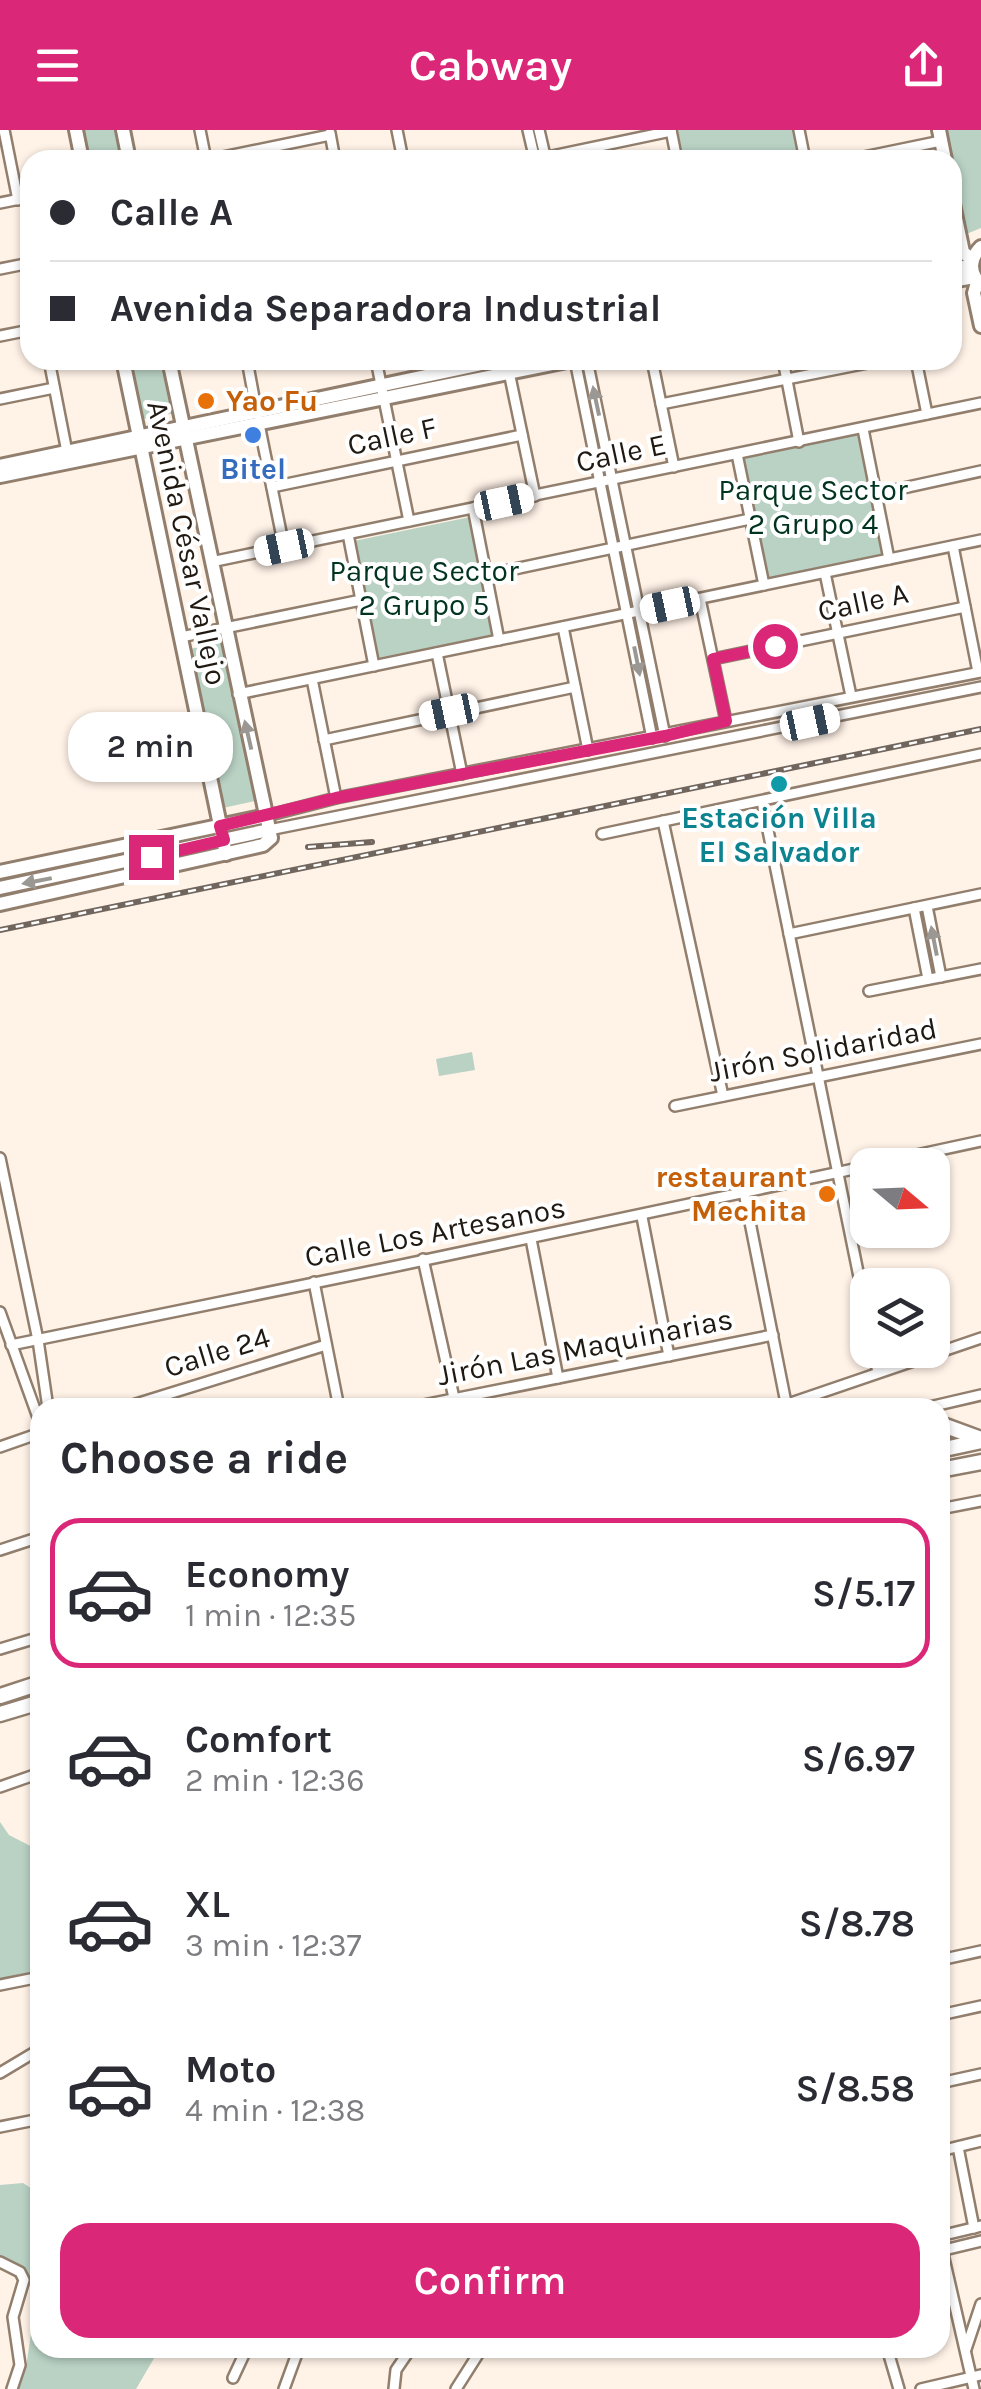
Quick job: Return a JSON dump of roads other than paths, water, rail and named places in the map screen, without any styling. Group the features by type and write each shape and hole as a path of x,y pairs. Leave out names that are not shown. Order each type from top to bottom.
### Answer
{"main road":[{"path":"962,247 975,274"},
{"path":"981,247 974,294 981,326"},
{"name":"Avenida César Vallejo","path":"125,370 223,840"},
{"name":"Avenida César Vallejo","path":"171,370 268,830"},
{"path":"0,476 484,370"},
{"path":"0,466 140,443"},
{"path":"0,888 268,830"},
{"path":"0,872 223,840"},
{"path":"0,904 223,840"},
{"path":"950,1428 981,1440"},
{"path":"950,1448 981,1440"},
{"path":"950,1468 981,1462"},
{"path":"0,1696 30,1686"},
{"path":"0,1714 30,1705"}],"street":[{"path":"580,150 671,130"},
{"path":"251,150 330,132"},
{"path":"0,203 18,200 3,134"},
{"path":"898,150 940,136"},
{"path":"51,370 67,452"},
{"path":"248,370 284,547"},
{"path":"378,370 410,521"},
{"path":"506,370 535,496"},
{"path":"576,370 652,738"},
{"path":"589,370 665,736"},
{"path":"654,370 674,467"},
{"path":"784,370 799,442"},
{"path":"661,404 834,370"},
{"path":"918,370 928,414"},
{"path":"0,400 54,388"},
{"name":"Calle E","path":"212,562 981,404"},
{"path":"863,428 889,559"},
{"name":"Calle F","path":"272,487 522,435"},
{"path":"737,454 764,586"},
{"path":"876,494 981,471"},
{"path":"473,508 499,640"},
{"path":"486,575 750,518"},
{"path":"348,534 374,666"},
{"path":"238,694 981,540"},
{"path":"268,830 336,798 980,672 953,546"},
{"path":"826,572 851,696"},
{"path":"700,598 726,721"},
{"path":"180,637 361,600"},
{"name":"Calle A","path":"713,659 965,607"},
{"path":"563,627 588,750"},
{"path":"437,653 462,774"},
{"path":"312,679 336,798"},
{"path":"324,740 575,687"},
{"path":"268,830 981,687"},
{"path":"602,834 981,754"},
{"path":"762,802 857,1268"},
{"path":"663,821 723,1096"},
{"path":"789,934 981,894"},
{"path":"926,906 940,977"},
{"path":"914,908 928,980"},
{"path":"869,991 981,968"},
{"name":"Jirón Solidaridad","path":"675,1106 981,1044"},
{"name":"Calle Los Artesanos","path":"948,1148 981,1141"},
{"path":"0,1160 5,1217 38,1340 47,1398"},
{"name":"Calle Los Artesanos","path":"11,1345 642,1217 850,1169"},
{"path":"744,1192 782,1398"},
{"path":"642,1217 669,1356"},
{"path":"531,1239 558,1378"},
{"path":"423,1259 454,1398"},
{"path":"314,1282 337,1398"},
{"path":"0,1312 30,1398"},
{"name":"Jirón Las Maquinarias","path":"454,1398 773,1335"},
{"path":"805,1398 981,1338"},
{"name":"Calle 24","path":"155,1398 326,1345"},
{"path":"877,1368 878,1372"},
{"path":"950,1402 981,1395"},
{"path":"0,1447 30,1436"},
{"path":"950,1507 981,1500"},
{"path":"0,1550 30,1540"},
{"path":"0,1649 30,1640"},
{"path":"0,1787 30,1776"},
{"path":"950,1958 981,1950"},
{"path":"0,1985 30,1978"},
{"path":"950,2013 981,2006"},
{"path":"0,2073 30,2055"},
{"path":"950,2081 981,2074"},
{"path":"0,2128 30,2121"},
{"path":"950,2148 981,2141"},
{"path":"950,2241 978,2227 958,2146"},
{"path":"950,2244 981,2241"},
{"path":"0,2262 20,2272 24,2280 13,2317 20,2365 12,2389"},
{"path":"950,2284 965,2350 976,2376 974,2389"},
{"path":"965,2350 981,2304"},
{"path":"233,2378 242,2358"},
{"path":"284,2389 296,2358"},
{"path":"394,2389 396,2370 404,2358"},
{"path":"456,2389 476,2358"},
{"path":"891,2358 899,2389"},
{"path":"921,2389 976,2376"}],"railway":[{"path":"0,930 981,729"},
{"path":"308,847 372,842"}],"place":[{"name":"Yao Fu","path":"206,401"},
{"name":"Bitel","path":"253,435"},
{"name":"Estación Villa El Salvador","path":"779,784"},
{"name":"restaurant Mechita","path":"827,1194"}],"park label":[{"name":"Parque Sector 2 Grupo 4","path":"813,507"},
{"name":"Parque Sector 2 Grupo 5","path":"424,588"}]}
